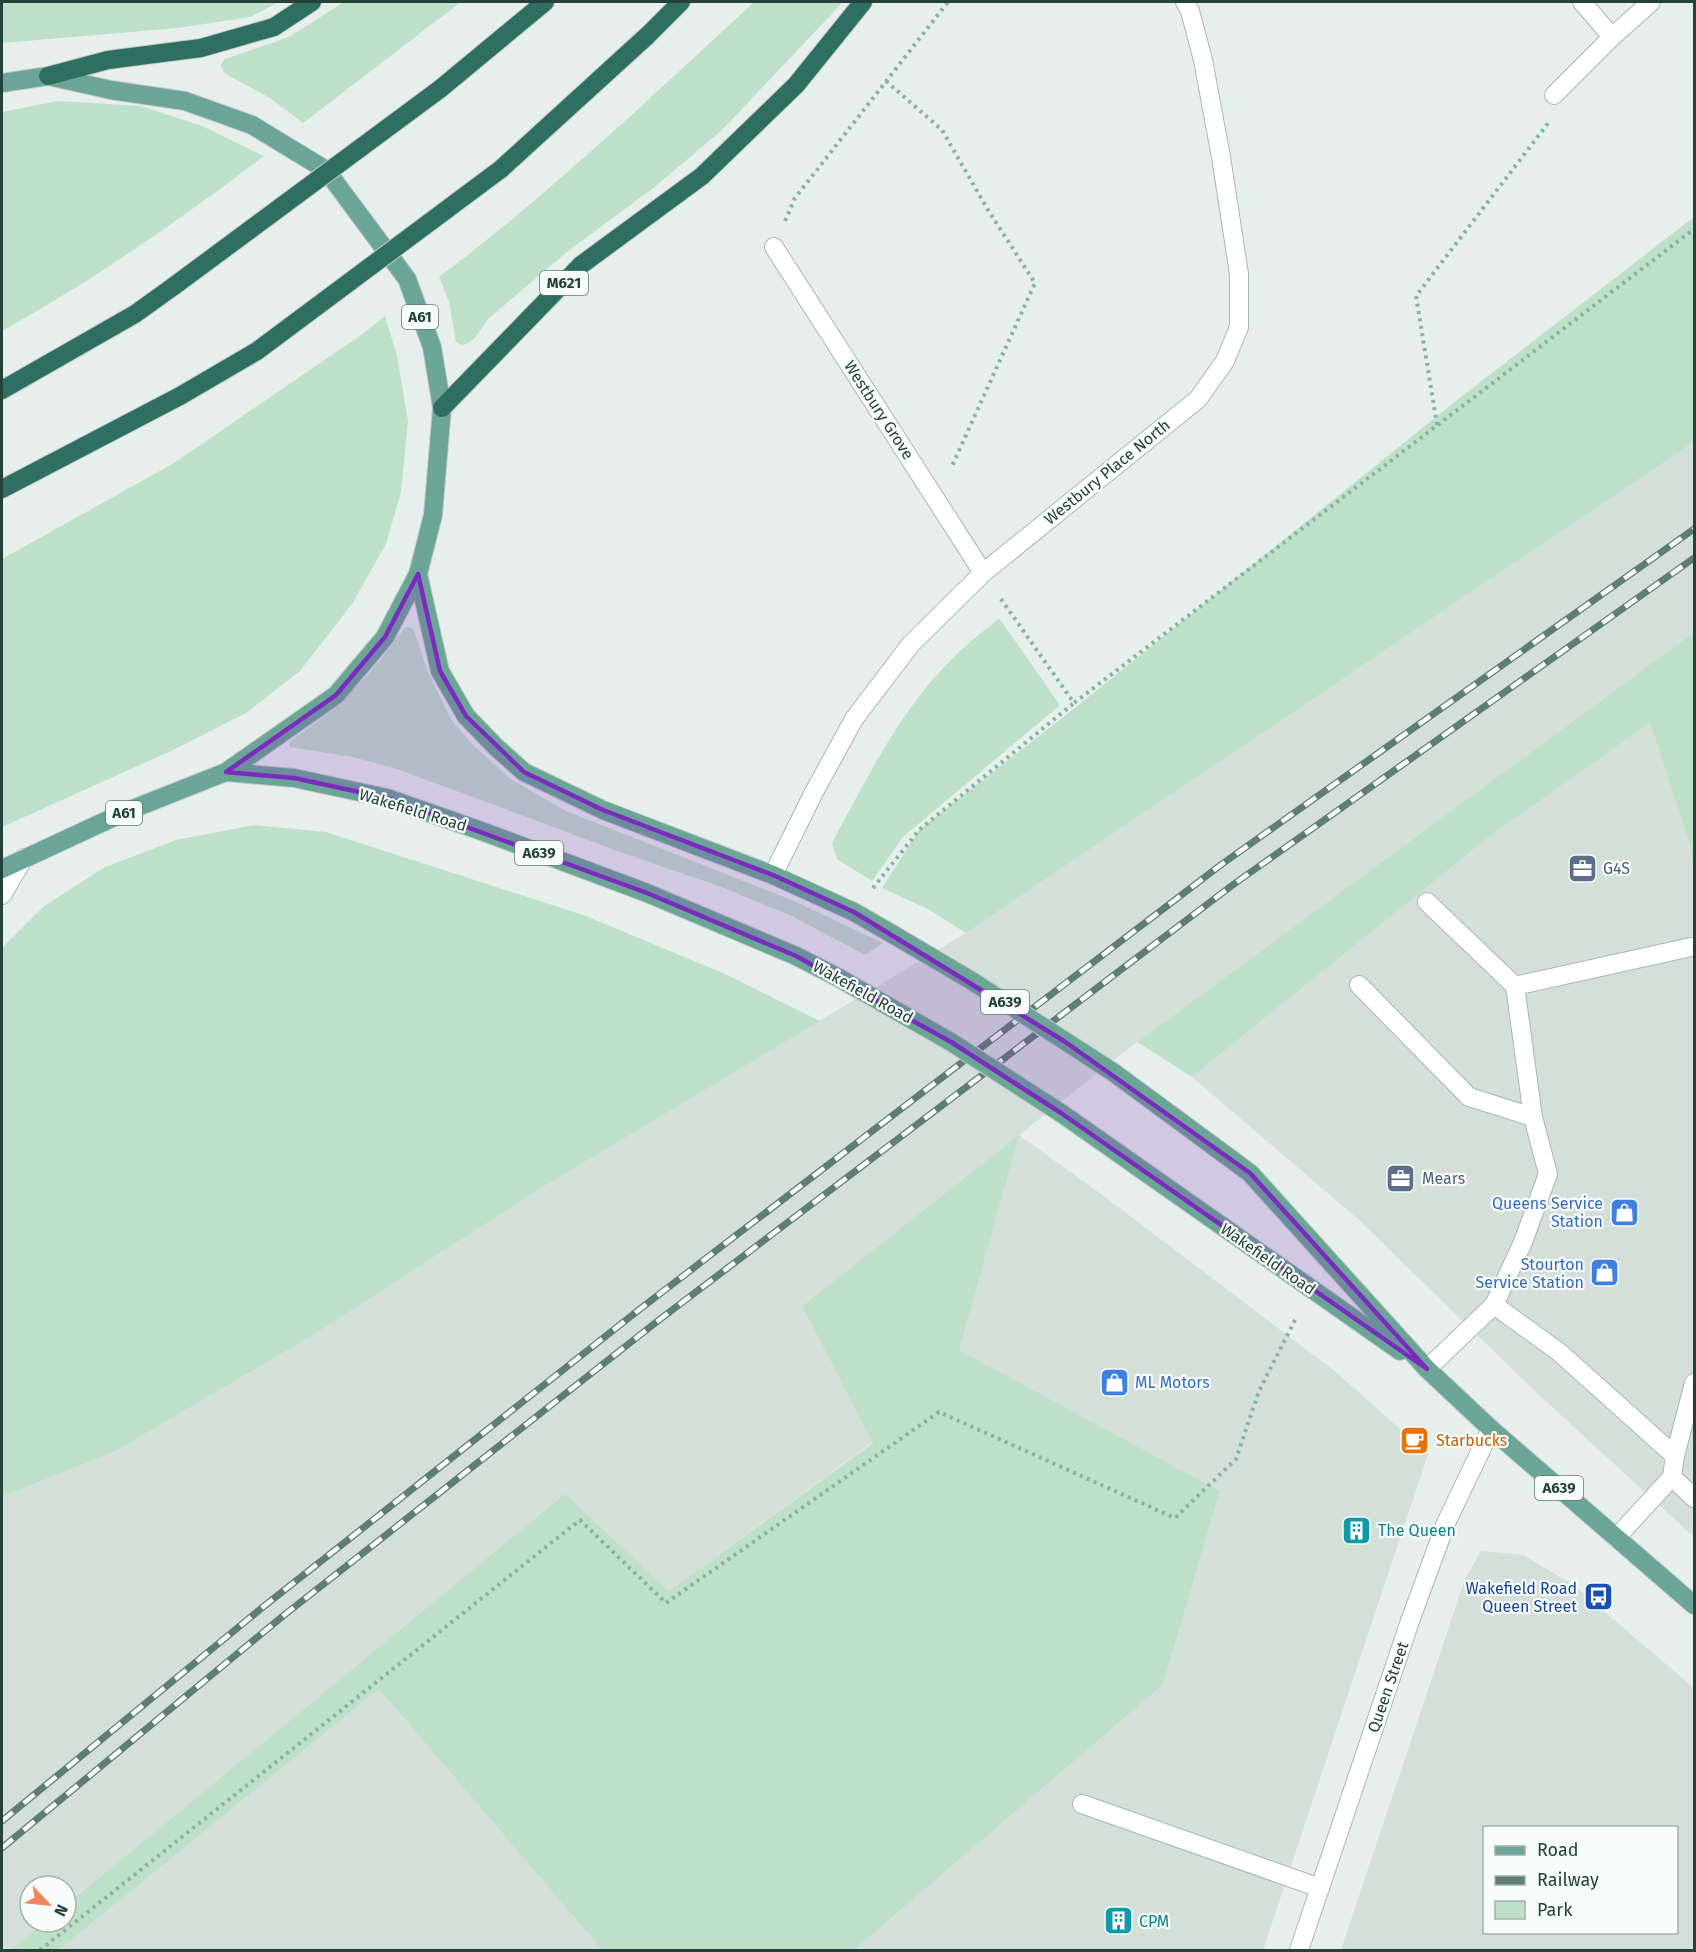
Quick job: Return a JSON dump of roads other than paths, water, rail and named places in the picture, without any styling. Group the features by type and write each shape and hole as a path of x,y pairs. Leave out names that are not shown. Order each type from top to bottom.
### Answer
{"highway":[{"path":"48,76 108,60 201,48 274,27 312,2"},
{"path":"2,390 135,314 440,89 545,2"},
{"path":"2,489 180,396 257,351 501,169 681,2"},
{"name":"M621","path":"442,408 581,265 702,176 796,85 863,2"}],"main road":[{"name":"A61","path":"2,84 48,76 111,90 185,101 252,125 326,170 407,279 432,348 442,408 433,515 418,574 385,637 336,695 225,772 125,812 2,868"},
{"name":"Wakefield Road","path":"418,574 440,671 466,717 524,772 603,810 773,875 854,912 972,981 1113,1072 1250,1173 1427,1369 1491,1429 1695,1605"},
{"name":"Wakefield Road","path":"225,772 294,778 387,798 647,893 796,956 951,1042 1061,1113 1427,1369"}],"street":[{"name":"Westbury Place North","path":"773,875 813,794 854,719 911,644 983,573 1198,399 1225,361 1239,327 1239,274 1203,60 1190,11 1185,2"},
{"path":"1582,2 1612,37"},
{"path":"1554,95 1651,2"},
{"name":"Westbury Grove","path":"774,247 983,573"},
{"path":"2,895 24,858"},
{"path":"1427,902 1515,986 1533,1117 1548,1174 1523,1242 1494,1305 1427,1369"},
{"path":"1515,986 1691,947"},
{"path":"1359,984 1469,1097 1533,1117"},
{"path":"1494,1305 1559,1353 1675,1456"},
{"path":"1616,1538 1672,1478 1675,1456 1695,1383"},
{"name":"Queen Street","path":"1299,1950 1410,1621 1446,1523 1491,1429"},
{"path":"1672,1478 1695,1498"},
{"path":"1082,1804 1320,1887"}],"railway":[{"path":"2,1821 263,1607 640,1309 914,1099 1222,864 1694,529"},
{"path":"2,1848 283,1616 659,1320 1234,884 1694,558"}],"place":[{"name":"G4S","path":"1582,868"},
{"name":"Mears","path":"1401,1178"},
{"name":"Queens Service Station","path":"1624,1212"},
{"name":"Stourton Service Station","path":"1605,1273"},
{"name":"ML Motors","path":"1114,1382"},
{"name":"Starbucks","path":"1415,1440"},
{"name":"The Queen","path":"1357,1530"},
{"name":"Wakefield Road Queen Street","path":"1598,1597"},
{"name":"CPM","path":"1118,1921"}]}
